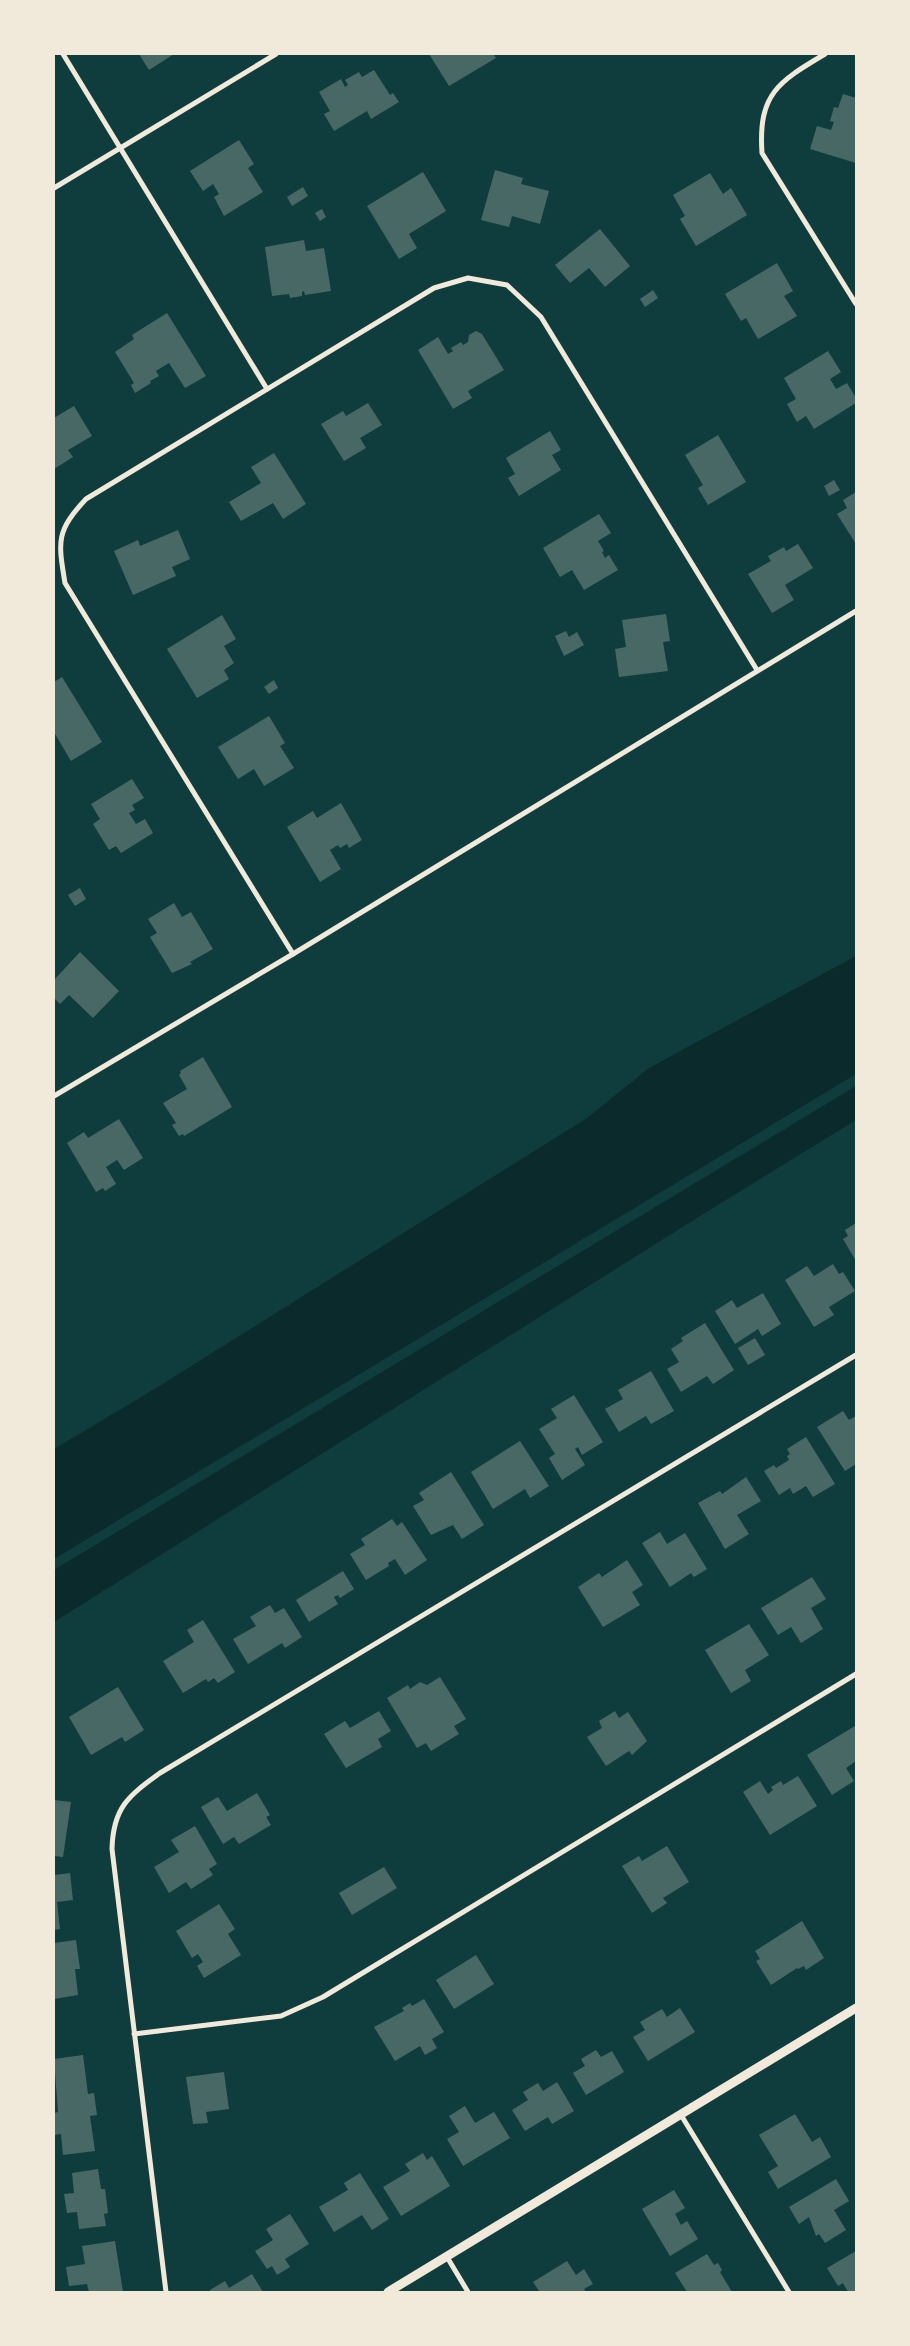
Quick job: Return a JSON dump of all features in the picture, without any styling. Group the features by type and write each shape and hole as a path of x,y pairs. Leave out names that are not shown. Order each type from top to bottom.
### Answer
{"street":[{"path":"63,54 267,389"},
{"path":"54,188 276,54"},
{"path":"825,54 791,74 771,94 760,127 762,153 856,304"},
{"path":"293,954 65,584 59,546 69,518 86,499 434,288 468,278 508,285 541,317 757,670"},
{"path":"54,1096 293,954 856,611"},
{"path":"166,2292 112,1849 112,1829 121,1808 137,1790 160,1774 856,1354"},
{"path":"134,2034 281,2016 299,2009 323,1997 856,1674"},
{"path":"388,2292 856,2008"},
{"path":"681,2114 789,2292"},
{"path":"447,2257 468,2292"}],"water":[{"path":"856,956 856,1074 54,1559 54,1449 153,1390 587,1118 649,1068"},
{"path":"856,1086 856,1120 54,1622 54,1570"}],"building":[{"path":"139,54 174,54 149,70"},
{"path":"429,54 493,54 496,58 449,86"},
{"path":"374,70 390,95 393,93 399,102 371,119 367,111 334,131 324,114 330,111 319,92 341,79 345,87 348,85 345,80 359,72 362,77"},
{"path":"843,94 856,98 856,163 810,149 817,126 831,130 834,122 830,121 834,107 838,108"},
{"path":"239,140 254,164 248,168 263,192 224,216 214,197 219,194 213,184 203,191 190,171"},
{"path":"495,170 523,178 521,184 549,191 540,224 512,216 509,227 481,220"},
{"path":"423,172 446,211 409,234 417,248 399,259 367,206"},
{"path":"710,173 723,194 731,188 747,215 696,246 680,219 685,216 673,195"},
{"path":"303,187 308,196 292,206 287,197"},
{"path":"322,209 326,217 320,221 315,213"},
{"path":"600,229 630,266 605,287 589,268 570,283 555,265"},
{"path":"304,240 306,251 324,248 331,291 305,295 304,291 302,296 290,298 289,294 272,296 265,247"},
{"path":"777,263 793,291 784,296 797,316 758,339 746,318 741,321 725,294"},
{"path":"653,290 658,298 645,307 640,299"},
{"path":"167,313 206,376 185,388 169,363 156,371 159,376 135,393 131,385 134,383 115,352 134,339 132,335"},
{"path":"476,331 482,334 504,370 468,391 472,398 453,409 418,350 438,337 448,354 453,351 451,348 461,342 463,345 468,342 469,335"},
{"path":"828,351 841,372 830,379 836,389 847,383 856,398 856,403 814,429 806,416 797,422 787,404 796,399 784,378"},
{"path":"368,403 382,425 360,438 366,448 344,461 321,424 343,411 346,416"},
{"path":"74,406 92,436 68,450 73,457 54,469 54,418"},
{"path":"550,431 561,450 552,455 561,470 519,496 508,478 515,474 506,458"},
{"path":"718,435 746,482 708,505 698,488 703,485 685,455"},
{"path":"274,453 306,504 283,519 273,503 241,521 229,502 261,483 251,467"},
{"path":"834,480 840,490 829,496 824,486"},
{"path":"856,492 856,544 837,514 847,508 843,500"},
{"path":"599,514 611,533 598,541 604,551 602,552 605,558 609,555 618,570 584,590 572,570 560,577 543,548"},
{"path":"178,530 190,559 172,567 176,576 133,595 114,551 138,540 140,546"},
{"path":"798,544 813,568 785,585 794,600 772,613 748,574 771,561 768,556 784,547 786,551"},
{"path":"666,614 670,641 663,642 668,671 619,677 615,649 626,647 622,620"},
{"path":"222,615 236,639 224,646 234,663 224,670 229,679 197,698 167,649"},
{"path":"566,631 569,637 577,632 584,645 564,656 555,636"},
{"path":"62,677 102,742 71,761 54,732 54,682"},
{"path":"274,680 278,688 269,694 264,687"},
{"path":"269,716 285,743 280,746 294,768 264,786 254,769 238,779 218,747"},
{"path":"132,779 144,798 132,805 135,810 129,813 136,824 145,819 153,833 121,853 116,846 109,850 93,824 100,819 91,804"},
{"path":"341,803 362,840 349,848 347,844 340,848 338,845 330,850 341,869 320,882 287,827 313,811 317,818"},
{"path":"80,888 86,899 75,906 68,895"},
{"path":"174,903 182,917 191,912 213,949 190,962 192,964 172,973 150,937 157,933 148,919"},
{"path":"80,952 119,991 93,1018 69,995 60,1004 54,998 54,980"},
{"path":"203,1057 232,1107 184,1136 183,1134 179,1136 172,1125 176,1123 163,1103 187,1089 179,1075 180,1071"},
{"path":"119,1119 143,1158 124,1170 117,1160 106,1167 116,1184 105,1191 103,1188 96,1192 67,1143 84,1132 88,1138"},
{"path":"856,1223 856,1261 843,1239 848,1236 845,1230"},
{"path":"833,1264 839,1274 843,1272 855,1291 829,1307 834,1315 814,1327 785,1280 807,1266 814,1276"},
{"path":"763,1293 781,1324 762,1336 758,1329 735,1344 715,1311 732,1300 737,1308"},
{"path":"705,1323 734,1370 713,1384 707,1376 681,1392 667,1369 679,1362 671,1349 683,1341 681,1338"},
{"path":"755,1338 765,1355 748,1365 738,1348"},
{"path":"651,1371 674,1411 651,1424 646,1416 619,1432 605,1409 623,1399 618,1390"},
{"path":"574,1395 603,1442 582,1455 578,1447 575,1449 585,1465 562,1480 549,1458 555,1454 539,1429 557,1418 551,1409"},
{"path":"843,1411 849,1420 856,1416 856,1464 845,1471 817,1427"},
{"path":"806,1437 835,1484 813,1497 806,1486 793,1494 790,1488 779,1495 764,1471 774,1465 776,1468 789,1460 787,1456 790,1454 787,1449"},
{"path":"520,1441 549,1486 530,1498 525,1489 493,1509 471,1472"},
{"path":"451,1472 484,1525 462,1539 453,1525 431,1535 413,1506 424,1500 419,1493"},
{"path":"746,1477 761,1501 737,1515 749,1534 725,1549 698,1503 720,1491 722,1494"},
{"path":"392,1519 397,1526 402,1522 427,1560 405,1575 395,1559 388,1563 389,1566 366,1580 350,1554 365,1545 361,1539"},
{"path":"660,1532 667,1544 685,1533 707,1569 694,1577 691,1573 670,1587 642,1543"},
{"path":"627,1560 643,1585 632,1592 640,1605 603,1627 578,1587 599,1573 602,1577"},
{"path":"343,1571 354,1589 340,1598 338,1595 334,1597 338,1604 309,1622 296,1600"},
{"path":"812,1577 826,1599 811,1608 823,1629 801,1643 791,1627 778,1635 761,1608"},
{"path":"270,1605 275,1613 284,1608 302,1637 285,1648 282,1643 248,1664 233,1639 256,1626 250,1617"},
{"path":"203,1620 235,1672 218,1683 214,1678 208,1682 206,1679 183,1693 163,1661 194,1642 187,1630"},
{"path":"749,1624 769,1655 745,1670 751,1681 731,1693 705,1650"},
{"path":"440,1677 466,1719 454,1726 459,1734 431,1751 426,1743 417,1748 387,1698 408,1685 410,1689 420,1682 427,1685"},
{"path":"118,1687 144,1730 125,1742 122,1737 91,1755 69,1717"},
{"path":"379,1711 391,1731 378,1739 382,1747 346,1768 324,1734 345,1721 350,1728"},
{"path":"615,1711 619,1718 628,1712 647,1741 632,1755 629,1751 606,1766 587,1737 602,1728 599,1721"},
{"path":"855,1726 856,1761 846,1768 854,1781 832,1795 807,1755"},
{"path":"798,1776 817,1806 770,1835 743,1792 760,1781 768,1794 773,1790 771,1787 781,1781 783,1785"},
{"path":"257,1793 270,1815 266,1817 271,1825 239,1844 234,1837 223,1844 201,1807 218,1797 227,1811"},
{"path":"54,1800 71,1802 63,1857 54,1856"},
{"path":"195,1826 217,1864 209,1869 213,1875 191,1889 186,1882 169,1893 154,1867 179,1852 171,1840"},
{"path":"667,1846 689,1882 663,1898 667,1903 652,1913 622,1866 639,1856 642,1861"},
{"path":"384,1867 397,1888 352,1915 339,1893"},
{"path":"70,1873 73,1900 57,1902 60,1929 54,1930 54,1875"},
{"path":"219,1904 235,1929 228,1934 241,1955 204,1978 197,1966 203,1962 198,1954 192,1958 176,1931"},
{"path":"802,1921 824,1958 806,1970 804,1966 797,1968 771,1985 756,1961 760,1959 755,1951"},
{"path":"76,1940 80,1969 75,1969 78,1995 54,1999 54,1943"},
{"path":"476,1955 494,1984 454,2009 436,1980"},
{"path":"424,1999 444,2032 432,2039 437,2048 425,2055 420,2046 395,2061 374,2027 404,2011 402,2008 410,2003 412,2006"},
{"path":"680,2008 695,2032 648,2061 633,2037 645,2030 640,2022 662,2009 667,2017"},
{"path":"596,2050 601,2057 612,2051 624,2072 586,2095 573,2073 585,2066 581,2059"},
{"path":"83,2055 88,2094 94,2093 97,2115 90,2116 95,2151 63,2155 61,2134 54,2135 54,2113 58,2112 54,2059"},
{"path":"224,2072 229,2109 206,2112 208,2123 193,2124 186,2077"},
{"path":"557,2082 574,2111 552,2124 548,2117 525,2131 512,2110 528,2100 523,2092 538,2083 543,2091"},
{"path":"465,2106 475,2123 494,2112 510,2138 463,2166 447,2139 459,2132 449,2116"},
{"path":"795,2114 812,2142 820,2137 831,2157 778,2189 768,2172 778,2166 759,2135"},
{"path":"423,2153 427,2160 432,2156 450,2186 401,2216 383,2187 410,2171 405,2164"},
{"path":"98,2169 101,2189 105,2189 108,2213 104,2214 106,2226 79,2229 77,2212 67,2213 64,2194 74,2193 72,2173"},
{"path":"360,2173 389,2219 372,2230 362,2215 334,2232 319,2207 348,2190 344,2183"},
{"path":"836,2179 849,2201 834,2210 846,2230 825,2243 819,2234 816,2236 809,2217 799,2224 789,2207"},
{"path":"674,2190 685,2208 675,2214 681,2225 687,2221 698,2239 670,2256 642,2209"},
{"path":"290,2214 309,2244 285,2259 290,2267 277,2275 272,2266 267,2269 255,2251 273,2240 266,2229"},
{"path":"115,2241 123,2292 89,2292 87,2284 69,2286 66,2267 85,2264 82,2246"},
{"path":"856,2251 856,2292 848,2292 843,2283 838,2286 827,2268"},
{"path":"707,2254 714,2265 718,2263 722,2270 720,2272 732,2292 687,2292 675,2273"},
{"path":"567,2261 576,2275 584,2269 593,2284 584,2289 586,2292 536,2292 539,2291 533,2282"},
{"path":"252,2274 263,2292 211,2292 210,2290 225,2281 229,2288"}]}
